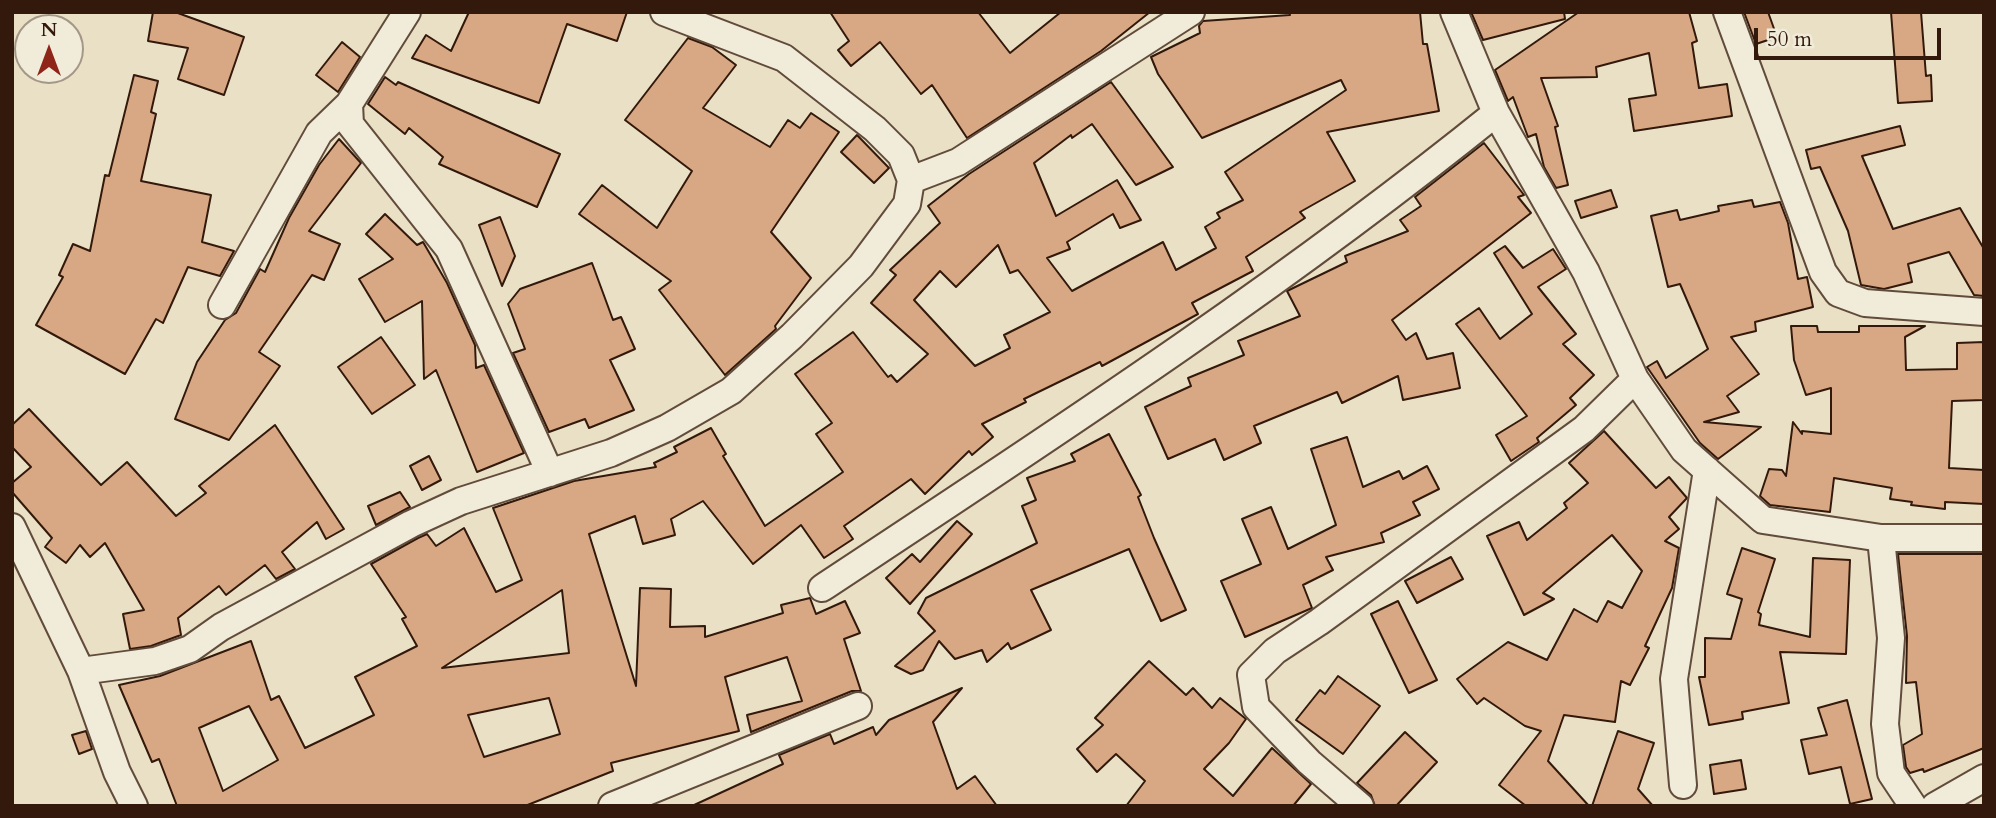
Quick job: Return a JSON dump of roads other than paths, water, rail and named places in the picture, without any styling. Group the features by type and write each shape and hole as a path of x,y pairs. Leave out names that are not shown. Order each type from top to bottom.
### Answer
{"street":[{"path":"222,305 319,133 349,104 407,12"},
{"path":"81,671 155,661 190,649 221,627 411,524 461,501 611,453 667,428 731,391 792,336 861,266 907,204 911,180 901,155 875,129 784,58 664,12"},
{"path":"911,180 958,162 1191,12"},
{"path":"1454,12 1496,113 1586,272 1635,379 1684,450 1763,520 1881,538 1984,538"},
{"path":"1727,12 1823,272 1838,293 1865,303 1984,312"},
{"path":"349,104 349,124 449,249 550,473"},
{"path":"822,588 1214,326 1353,226 1496,113"},
{"path":"1360,806 1309,762 1255,707 1251,676 1275,651 1320,622 1584,429 1635,379"},
{"path":"1683,785 1674,679 1707,470"},
{"path":"12,527 81,671 117,772 134,806"},
{"path":"1881,538 1891,638 1885,724 1891,773 1913,806"},
{"path":"612,806 858,706"},
{"path":"1934,806 1984,778"}]}
